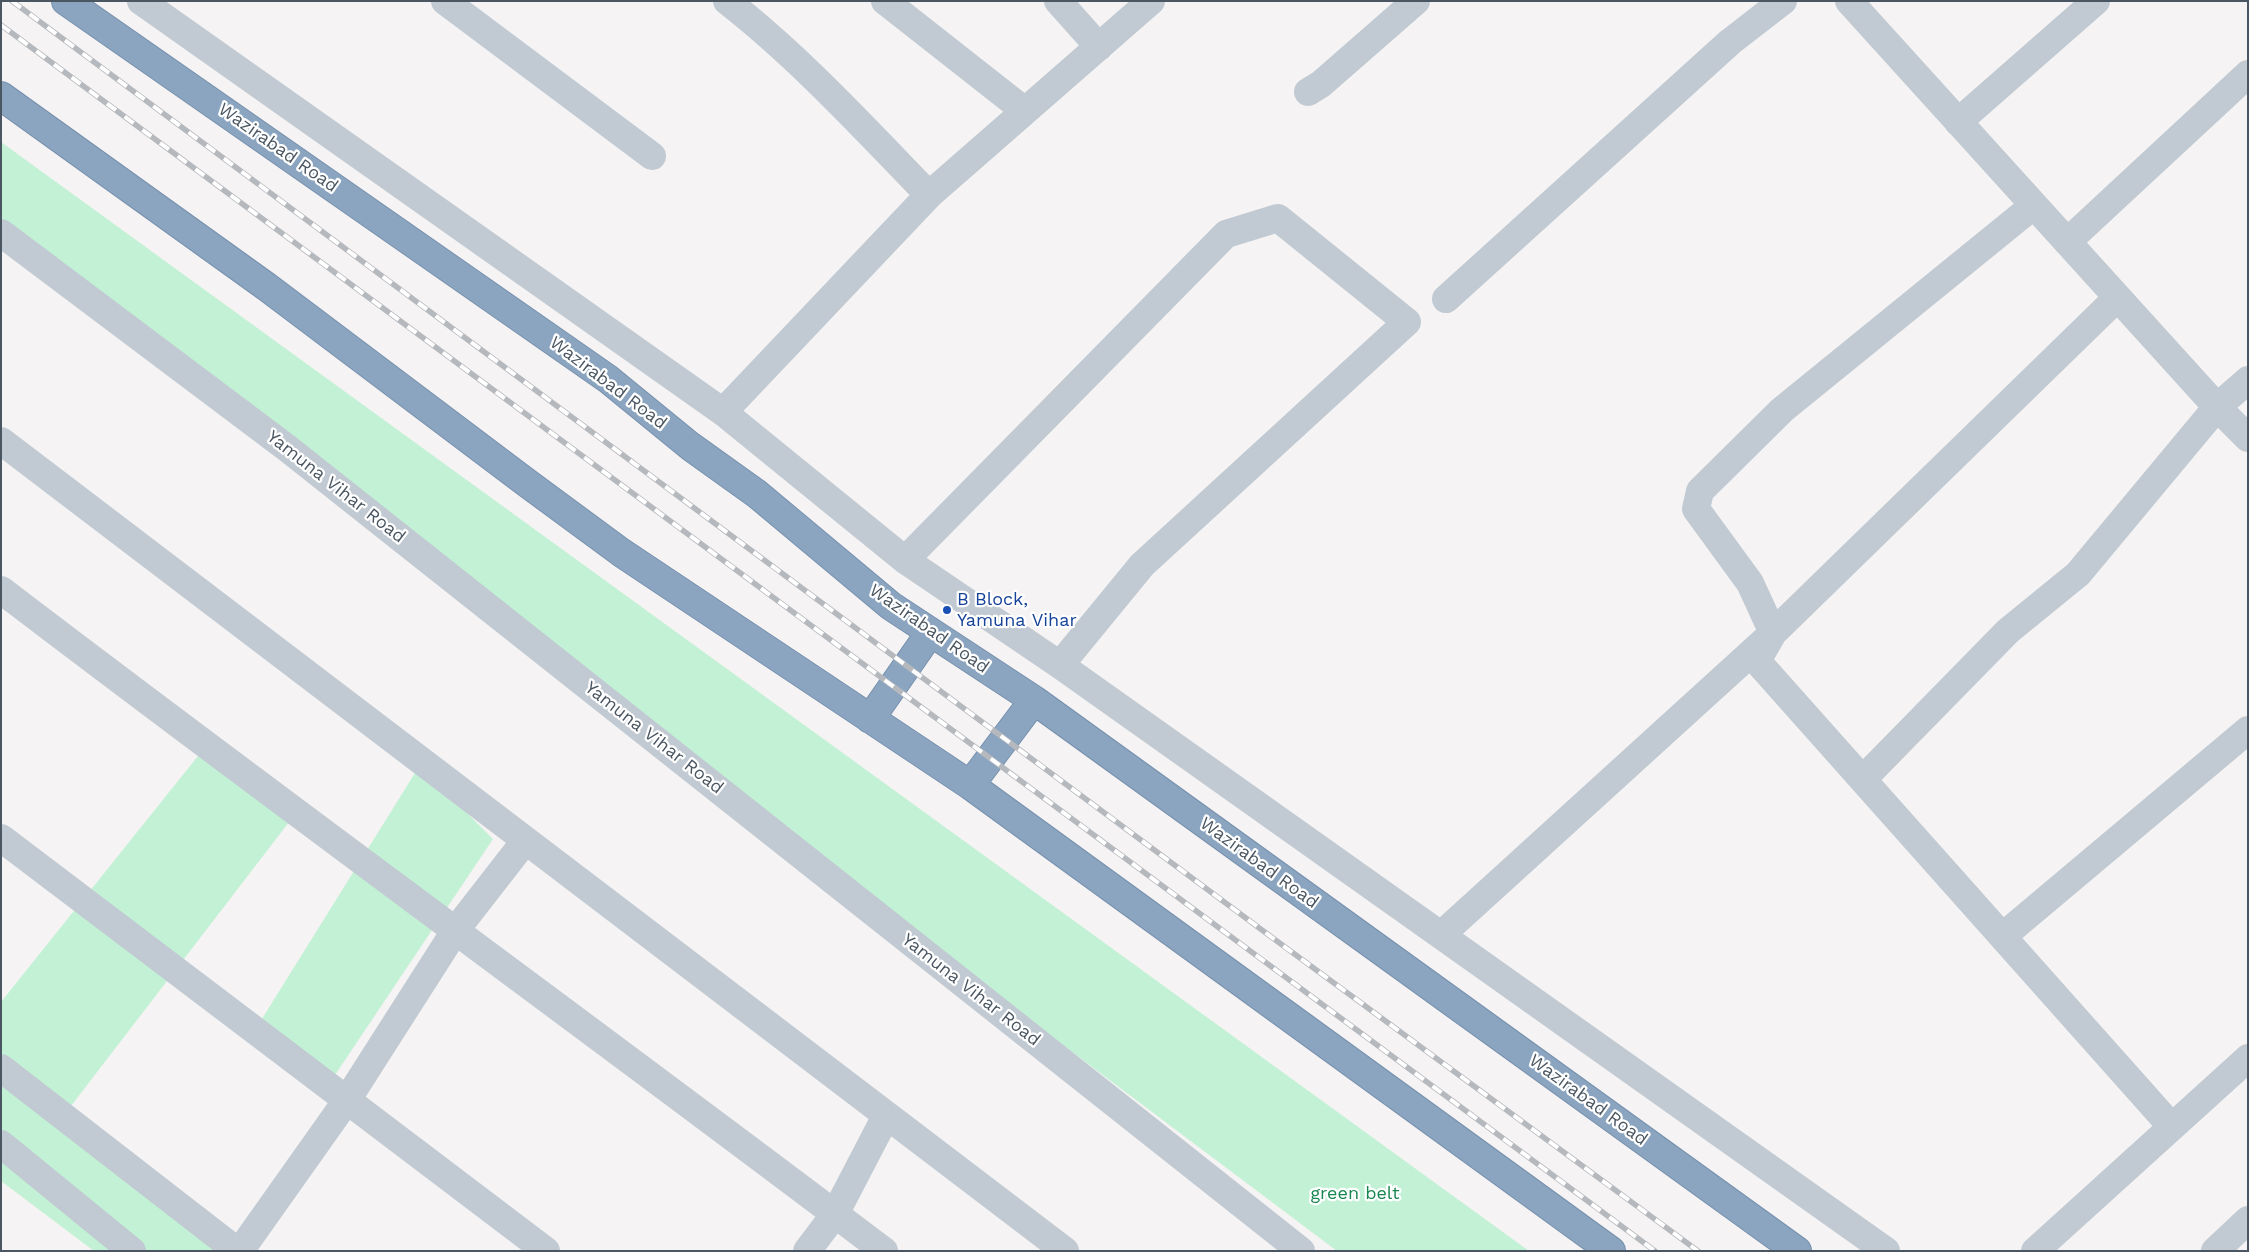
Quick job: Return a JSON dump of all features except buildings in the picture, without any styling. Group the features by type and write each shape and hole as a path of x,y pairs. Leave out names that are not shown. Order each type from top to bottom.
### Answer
{"highway":[{"name":"Wazirabad Road","path":"66,1 608,379 690,446 757,494 873,592 930,633 1034,700 1797,1251"},
{"path":"1,96 267,287 622,553 970,785 1611,1251"},
{"path":"870,719 930,633"},
{"path":"970,785 1034,700"}],"street":[{"path":"141,1 723,412 906,560 1060,665 1886,1251"},
{"path":"445,1 652,156"},
{"path":"727,1 767,34 859,123 929,195"},
{"path":"885,1 1025,111"},
{"path":"1058,1 1099,47"},
{"path":"723,412 929,195 1151,1"},
{"path":"1308,92 1321,84 1416,1"},
{"path":"1446,299 1722,48 1783,1"},
{"path":"1849,1 2117,298 2248,438"},
{"path":"1958,122 2096,1"},
{"path":"2067,242 2248,74"},
{"path":"1773,633 1750,583 1696,508 1700,492 1782,410 2034,206"},
{"path":"906,560 1226,234 1278,218 1407,322 1142,566 1060,665"},
{"name":"Yamuna Vihar Road","path":"1,233 288,448 1301,1251"},
{"path":"1441,935 1773,633 2117,298"},
{"path":"1863,779 2008,631 2078,574 2217,407 2248,380"},
{"path":"1,441 1065,1251"},
{"path":"1,590 219,756 884,1251"},
{"path":"1773,633 1758,661 2172,1127"},
{"path":"2003,936 2248,730"},
{"path":"1,838 546,1251"},
{"path":"1,1068 238,1251 347,1100 456,931 525,841"},
{"path":"2035,1251 2248,1058"},
{"path":"806,1251 835,1214 886,1116"},
{"path":"1,1144 132,1251"},
{"path":"2215,1251 2248,1220"}],"green space":[{"name":"green belt","path":"1,142 1529,1251 1337,1251 1,247"},
{"path":"206,746 296,813 61,1119 235,1251 94,1251 1,1181 1,1002"},
{"path":"415,773 454,800 493,839 333,1078 260,1022"}],"railway":[{"path":"12,1 1266,933 1698,1251"},
{"path":"1,25 1655,1251"}],"place":[{"name":"B Block, Yamuna Vihar","path":"947,610"}]}
